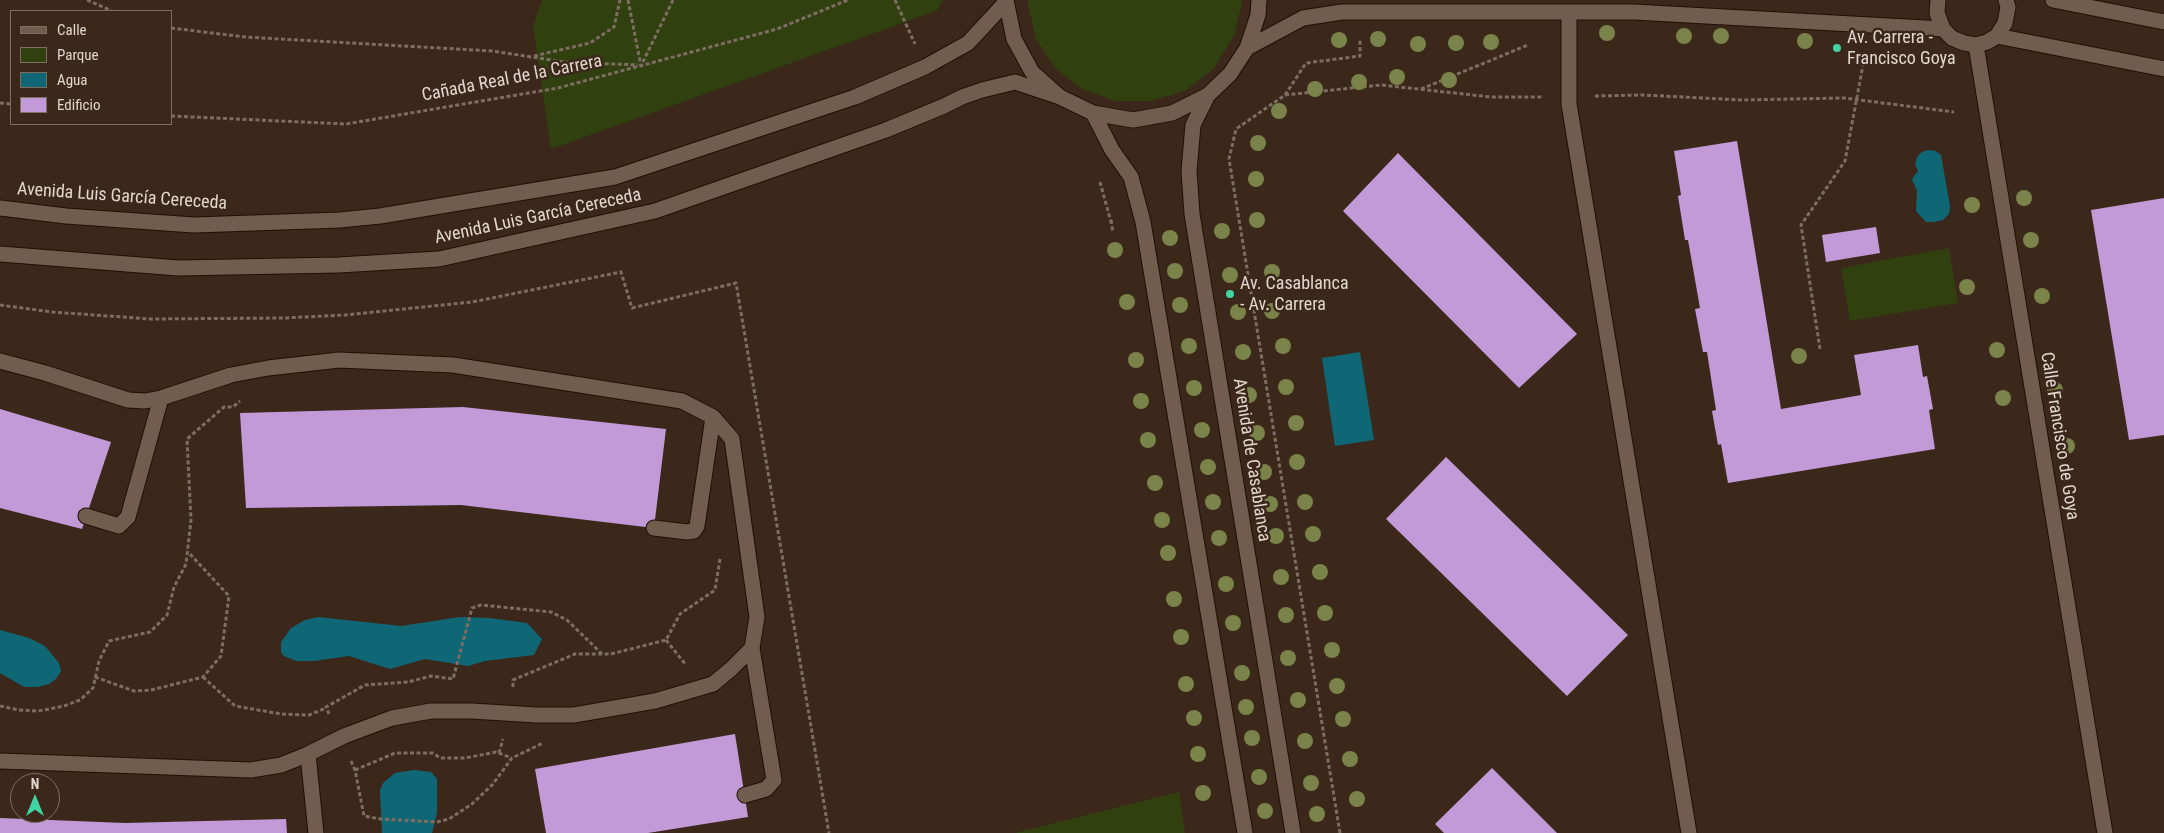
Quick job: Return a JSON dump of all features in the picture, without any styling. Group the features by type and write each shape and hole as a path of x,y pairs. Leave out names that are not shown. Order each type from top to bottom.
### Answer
{"street":[{"path":"1006,1 1014,39 1032,72 1060,97 1093,113 1133,120 1172,113 1208,96 1230,74 1247,48 1258,15 1258,0"},
{"path":"1938,0 1937,13 1943,29 1952,38 1964,44 1976,45 1987,42 1996,36 2005,22 2008,7 2006,0"},
{"path":"2053,0 2164,22"},
{"name":"Avenida Luis García Cereceda","path":"0,208 66,216 194,224 340,220 380,216 615,177 855,97 926,67 968,43 1006,1"},
{"path":"1247,48 1303,18 1342,12 1634,12 1943,29"},
{"path":"1569,12 1569,104 1689,833"},
{"path":"1996,36 2164,68"},
{"name":"Calle Francisco de Goya","path":"1976,45 2105,833"},
{"name":"Avenida Luis García Cereceda","path":"0,254 178,268 339,265 439,259 655,211 886,130 962,97 1007,84 1015,82 1060,97"},
{"name":"Avenida de Casablanca","path":"1208,96 1193,125 1189,171 1192,214 1293,833"},
{"path":"1093,113 1112,150 1131,177 1144,222 1245,833"},
{"path":"0,361 45,373 128,400 145,401 161,398 232,375 268,368 339,360 453,365 682,402 713,417 732,439 757,617 752,648 774,780 766,789 744,795"},
{"path":"86,516 119,526 128,517 161,398"},
{"path":"654,528 688,532 694,531 697,526 713,417"},
{"path":"0,761 251,770 281,765 392,718 431,711 574,715 655,701 713,684 752,648"},
{"path":"308,754 316,833"}],"path":[{"path":"87,0 110,10"},
{"path":"531,57 590,43 614,27 620,0"},
{"path":"628,0 641,66"},
{"path":"641,66 673,0"},
{"name":"Cañada Real de la Carrera","path":"172,116 346,124 558,88 777,29 848,0"},
{"path":"895,0 926,67"},
{"path":"1340,833 1229,159 1236,129 1285,95 1306,63 1360,56 1360,12"},
{"path":"172,28 245,38 492,51 565,62 641,66"},
{"path":"1421,90 1528,45"},
{"path":"1820,350 1801,224 1845,161 1865,54"},
{"path":"1285,95 1381,85 1491,97 1643,96 1742,100 1844,98 1954,112"},
{"path":"1099,177 1111,222"},
{"path":"0,305 52,312 152,319 283,318 345,315 472,302 621,272 632,308 736,282 829,833"},
{"path":"0,706 18,710 38,711 64,706 80,700 94,688 99,661 108,641 150,632 168,616 174,587 186,564 188,552 191,520 187,438"},
{"path":"95,677 134,691 151,690 203,677 221,656 229,596 188,552"},
{"path":"455,672 472,608 481,605 551,612 567,620 602,654 611,654 666,640 680,614 715,590 721,552"},
{"path":"203,677 235,706 281,714 309,715 326,708"},
{"path":"339,739 355,770 364,816 381,819 437,822 449,819 472,804 492,785 512,758 552,739 551,715"},
{"path":"355,770 396,753 433,753 440,758 465,758 496,752 512,758"}],"green space":[{"path":"542,0 944,0 936,11 551,149 533,26"},
{"path":"1027,0 1242,0 1242,3 1233,38 1213,69 1185,91 1150,101 1115,101 1082,89 1055,68 1036,39"},
{"path":"1949,248 1958,303 1850,321 1841,268"},
{"path":"1179,792 1185,833 1015,833"}],"water":[{"path":"1928,150 1936,151 1941,155 1950,206 1949,214 1943,220 1934,222 1926,222 1916,211 1917,191 1912,179 1918,171 1915,164 1917,157 1922,152"},
{"path":"1360,352 1374,440 1335,446 1322,358"},
{"path":"318,617 401,626 460,617 490,618 527,623 542,639 534,655 485,661 468,666 425,659 390,669 349,656 314,661 296,661 284,656 281,652 281,642 291,628 305,620"},
{"path":"0,630 29,638 45,646 59,663 61,671 56,679 49,684 38,687 24,687 0,673"},
{"path":"414,770 431,772 437,779 437,813 432,833 382,833 380,790 383,783 395,773"}],"building":[{"path":"1737,141 1781,409 1861,395 1854,355 1918,345 1923,377 1927,376 1933,409 1929,410 1935,449 1728,483 1721,444 1718,445 1712,411 1716,410 1707,352 1703,352 1695,309 1700,308 1688,240 1685,240 1678,196 1681,195 1674,151"},
{"path":"1398,153 1577,334 1519,388 1343,211"},
{"path":"2164,198 2164,435 2129,440 2091,210"},
{"path":"1876,227 1880,253 1826,262 1822,235"},
{"path":"463,407 666,429 654,528 461,505 246,508 240,413"},
{"path":"0,409 111,442 82,529 0,508"},
{"path":"1446,457 1628,635 1567,696 1386,519"},
{"path":"735,734 748,817 648,833 546,833 535,769"},
{"path":"1492,768 1557,833 1444,833 1435,824"},
{"path":"0,818 10,818 10,823 60,823 60,820 125,823 286,819 287,833 0,833"}],"place":[{"name":"Av. Carrera - Francisco Goya","path":"1837,48"},
{"name":"Av. Casablanca - Av. Carrera","path":"1230,294"}]}
